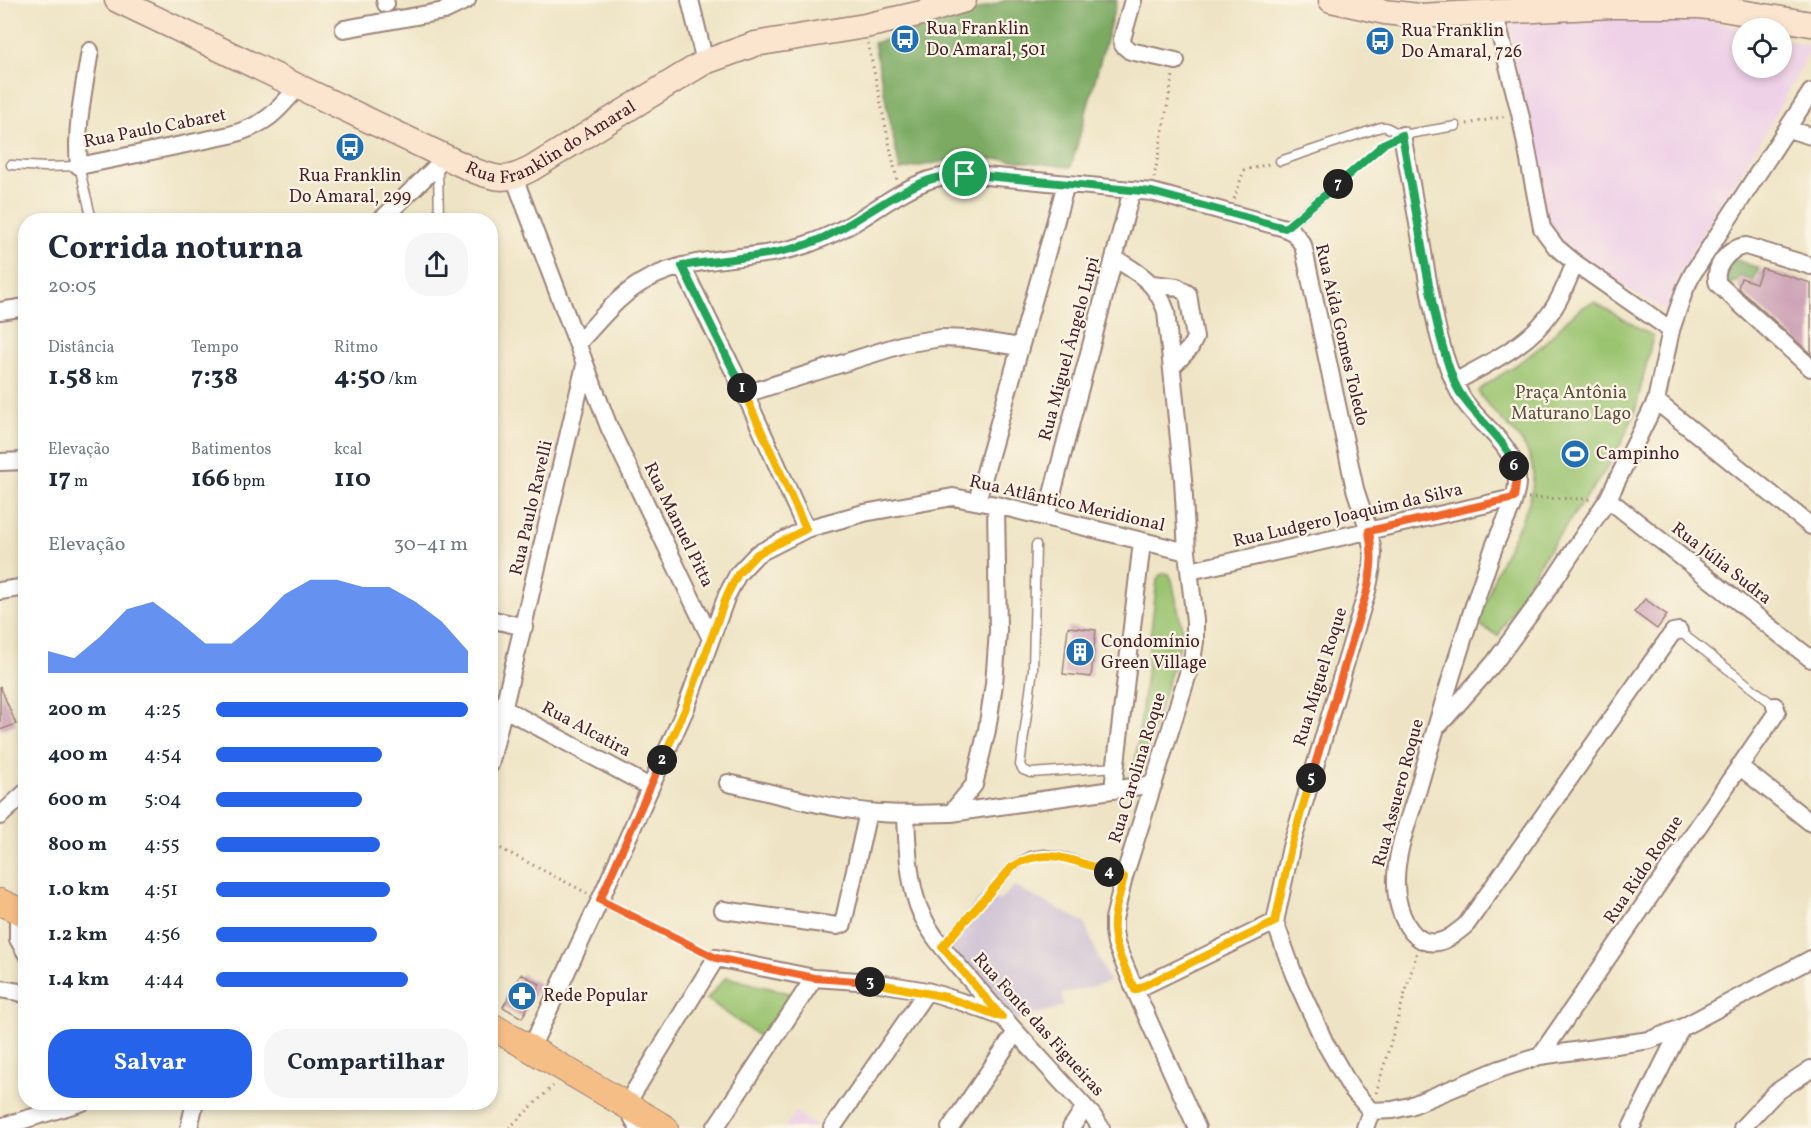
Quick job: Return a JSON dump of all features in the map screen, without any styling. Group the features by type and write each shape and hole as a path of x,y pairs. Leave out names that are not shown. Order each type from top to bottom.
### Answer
{"main road":[{"path":"498,1029 665,1128"}],"street":[{"name":"Rua Franklin do Amaral","path":"117,0 298,87 441,161 492,177 514,177 705,62 756,44 865,26 924,7 964,0"},
{"path":"344,29 444,11 467,0"},
{"path":"690,0 705,62"},
{"path":"1133,0 1122,39 1123,45 1130,51 1176,61"},
{"path":"1331,0 1412,16 1438,16 1462,6 1494,11 1678,3 1717,8 1743,7 1811,24"},
{"path":"1494,11 1520,113 1542,228 1556,247 1575,263 1671,330"},
{"name":"Rua Paulo Cabaret","path":"90,51 79,113 77,147 79,166 252,129 267,120 298,87"},
{"path":"1436,729 1494,663 1544,595 1608,499 1656,401 1671,330 1685,289 1693,273 1811,92"},
{"path":"1788,129 1811,136"},
{"path":"1402,135 1436,326 1462,398 1503,445 1512,462 1517,477 1514,498"},
{"path":"388,213 441,161"},
{"path":"578,343 607,312 648,278 682,266 807,244 848,226 929,180 956,175 1152,192 1285,228"},
{"name":"Rua Manuel Pitta","path":"514,177 609,427 711,639"},
{"path":"977,501 1066,183"},
{"name":"Rua Miguel Ângelo Lupi","path":"1046,517 1132,190"},
{"name":"Rua Aída Gomes Toledo","path":"1285,228 1294,233 1303,245 1355,489 1369,531"},
{"path":"1811,266 1746,246 1738,246 1732,249 1716,275 1718,284 1811,368"},
{"name":"Rua Carolina Roque","path":"1114,258 1152,284 1161,295 1166,310 1195,631 1192,661 1124,877 1113,931 1135,990 1197,1128"},
{"path":"1455,382 1519,344 1538,329 1559,300 1575,263"},
{"path":"682,266 745,394 806,529"},
{"name":"Rua Carolina Roque","path":"1152,284 1177,287 1188,294 1195,338 1190,348 1172,367"},
{"path":"0,311 18,308"},
{"path":"745,394 831,366 914,343 941,338 969,339 1020,347"},
{"name":"Rua Paulo Ravelli","path":"498,730 585,365"},
{"path":"1656,401 1811,526"},
{"path":"0,462 18,461"},
{"name":"Rua Atlântico Meridional","path":"711,639 727,595 738,574 757,554 806,529 864,513 938,498 953,497 996,505 1187,552"},
{"name":"Rua Ludgero Joaquim da Silva","path":"1190,571 1514,498"},
{"name":"Rua Assuero Roque","path":"1421,939 1408,926 1400,907 1396,885 1398,860 1436,729 1495,545 1514,498"},
{"name":"Rua Júlia Sudra","path":"1608,499 1811,659"},
{"path":"951,813 974,785 987,730 994,684 998,631 996,505"},
{"name":"Rua Miguel Roque","path":"1275,922 1291,847 1367,591 1373,553 1369,531"},
{"path":"1113,789 1142,542"},
{"path":"0,591 18,588"},
{"path":"498,621 524,627"},
{"path":"1421,939 1432,943 1442,941 1453,936 1466,925 1673,632 1679,631"},
{"path":"531,1048 685,710 711,639"},
{"name":"Rua Rido Roque","path":"1540,1056 1777,712 1775,706"},
{"name":"Rua Alcatira","path":"503,708 650,787"},
{"path":"1739,766 1811,823"},
{"path":"728,783 820,804 868,812 906,814 951,813 1154,783"},
{"path":"0,816 18,799"},
{"path":"723,910 837,926 843,924 868,812"},
{"name":"Rua Fonte das Figueiras","path":"906,814 907,850 915,896 926,924 942,947 1002,1017 1085,1107 1101,1128"},
{"path":"15,909 18,939"},
{"path":"1135,990 1275,922 1294,975 1325,1043 1351,1089 1371,1111"},
{"path":"638,1128 626,1105 716,958 814,978 873,982 927,992 1002,1017"},
{"path":"1371,1111 1393,1110 1410,1106 1500,1069 1540,1056 1639,1042 1681,1028 1811,959"},
{"path":"715,1128 814,978"},
{"path":"0,989 18,992"},
{"path":"832,1128 927,992"},
{"path":"1631,1128 1681,1028"},
{"path":"950,1128 1016,1032"},
{"path":"1742,1128 1775,1093 1811,1069"},
{"path":"1071,1128 1085,1107"},
{"path":"0,1127 56,1110"},
{"path":"189,1128 193,1110"},
{"path":"1365,1128 1371,1111"}],"lane":[{"path":"1280,161 1381,127 1402,135 1456,126"},
{"path":"439,213 441,161"},
{"path":"11,165 79,166 90,213"},
{"path":"1285,228 1333,188"},
{"path":"1036,545 1033,669 1020,765 1023,770 1031,773 1116,767"},
{"path":"1679,631 1775,706"},
{"path":"942,947 1012,867 1031,856 1044,854 1067,858 1124,877"}],"path":[{"path":"865,26 900,195"},
{"path":"1152,192 1176,61"},
{"path":"1456,126 1520,113"},
{"path":"1333,188 1385,143 1402,135"},
{"path":"1228,213 1244,170 1280,161"},
{"path":"1514,498 1608,499"},
{"path":"498,847 716,958"},
{"path":"1371,1111 1421,939"},
{"path":"509,1128 569,1071"}],"shaded area":[{"path":"1632,14 1706,20 1732,26 1732,78 1792,78 1792,42 1810,46 1808,55 1764,135 1696,244 1677,280 1666,311 1595,270 1548,230 1538,190 1508,22"},
{"path":"1014,886 1084,922 1109,982 1062,994 1064,1006 1010,1022 941,944 985,892 999,901"},
{"path":"796,1112 816,1126 815,1128 785,1128"}],"green space":[{"path":"1006,0 1117,0 1071,167 1002,159 945,161 900,170 874,43"},
{"path":"1734,259 1759,268 1754,281 1740,276 1737,283 1733,281 1731,287 1723,281 1722,269"},
{"name":"Praça Antônia Maturano Lago","path":"1594,302 1653,336 1635,412 1607,468 1543,558 1498,636 1478,624 1495,575 1526,509 1533,478 1531,462 1520,439 1488,406 1478,391 1547,341 1571,316"},
{"path":"1165,573 1169,574 1172,580 1183,634 1139,776 1134,777 1157,580"},
{"path":"726,977 792,994 760,1037 707,999"}],"building":[{"path":"1762,268 1811,283 1811,354 1738,288 1741,278 1756,283"},
{"path":"1645,599 1667,615 1657,629 1634,612"},
{"name":"Condomínio Green Village","path":"1068,627 1096,630 1091,677 1063,674"},
{"path":"0,686 16,724 0,730"},
{"name":"Rede Popular","path":"521,974 540,984 522,1018 503,1007"}],"place":[{"name":"Rua Franklin Do Amaral, 501","path":"905,39"},
{"name":"Rua Franklin Do Amaral, 726","path":"1380,41"},
{"name":"Rua Franklin Do Amaral, 299","path":"350,147"},
{"name":"Campinho","path":"1575,454"},
{"name":"Condomínio Green Village","path":"1080,652"},
{"name":"Rede Popular","path":"522,996"}],"route":[{"path":"1402,135 1436,326 1462,398 1503,445 1517,477 1514,498 1369,531 1373,553 1367,591 1291,847 1275,922 1135,990 1113,931 1124,877 1067,858 1044,854 1031,856 1012,867 942,947 1002,1017 927,992 873,982 814,978 716,958 600,900 685,710 727,595 738,574 757,554 806,529 745,394 682,266 807,244 848,226 929,180 948,175 965,174 1152,192 1285,228 1385,143 1402,135"}]}
